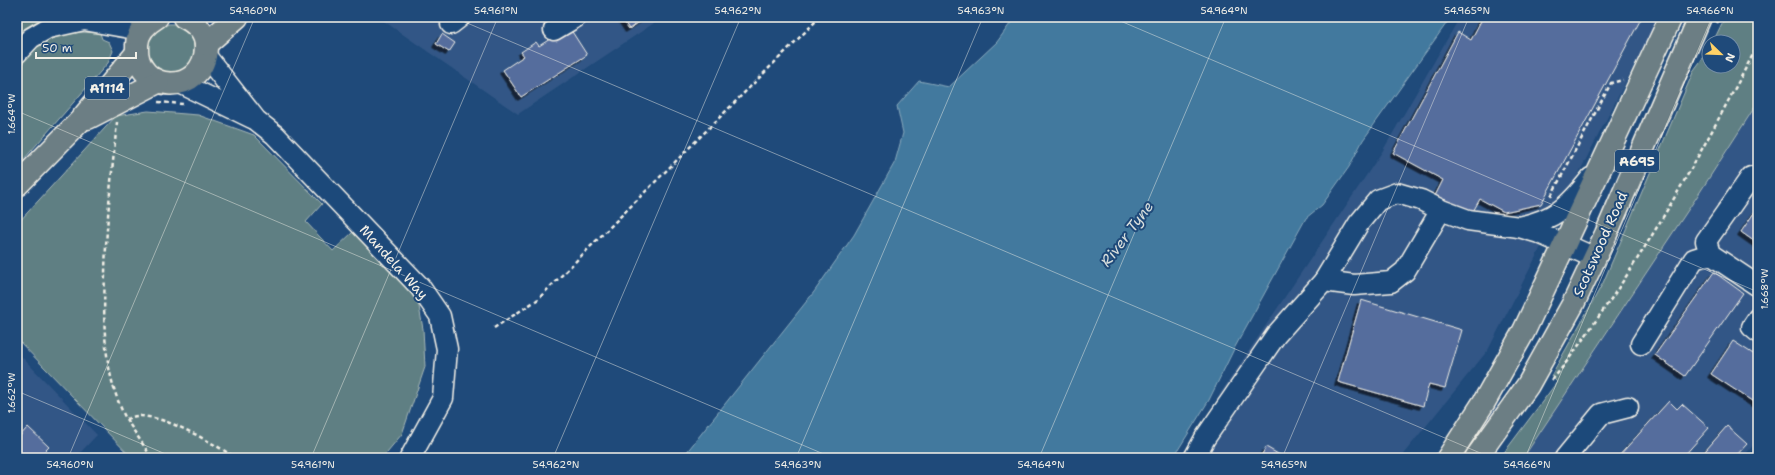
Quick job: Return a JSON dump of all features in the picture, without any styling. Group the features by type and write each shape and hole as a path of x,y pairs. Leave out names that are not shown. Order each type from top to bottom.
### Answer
{"main road":[{"path":"184,17 193,21 201,30 206,50"},
{"path":"147,22 137,42 136,54 140,66 147,75 155,92 168,84 180,83 191,78 200,70 206,50 237,17"},
{"name":"A695","path":"1448,458 1510,357 1524,331 1671,17"},
{"name":"Scotswood Road","path":"1476,458 1528,385 1573,304 1595,258 1700,17"},
{"name":"A1114","path":"17,185 79,122 136,54"},
{"name":"A1114","path":"79,122 119,102 155,92"}],"street":[{"path":"554,30 576,17"},
{"path":"17,53 31,38 61,22 84,20 147,22"},
{"name":"Mandela Way","path":"206,50 256,120"},
{"name":"Mandela Way","path":"180,83 256,120 275,135 420,287 440,316 447,349 443,398 410,458"},
{"path":"1519,226 1538,223 1561,211 1575,198 1606,158"},
{"path":"1751,177 1706,241 1710,254 1758,286"},
{"path":"1194,458 1205,438 1276,335 1324,281 1359,223 1378,200 1397,193 1421,200 1441,210 1468,220 1519,226 1565,243 1595,258"},
{"path":"1324,281 1354,285 1391,282 1405,271 1441,210"},
{"path":"1641,344 1694,259 1710,254"},
{"path":"1758,318 1752,327 1758,332"},
{"path":"1565,458 1601,414 1628,407"}],"path":[{"path":"494,328 536,300 817,20"},
{"path":"1550,382 1571,358 1626,277 1686,179 1758,46"},
{"path":"1548,202 1611,83 1626,80"},
{"path":"155,92 159,102 186,104"},
{"path":"119,102 106,226 103,322 106,357 117,401 126,419 152,458"},
{"path":"126,419 140,416 165,422 210,441 236,458"}],"shaded area":[{"path":"378,17 663,17 518,114"},
{"path":"1460,17 1659,17 1488,350 1400,458 1188,458 1220,394 1382,152"},
{"path":"1758,102 1758,440 1742,458 1523,458 1700,192"},
{"path":"17,352 97,435 75,458 17,458"}],"green space":[{"path":"17,17 44,17 25,28 17,38"},
{"path":"1725,17 1758,17 1758,102 1523,458 1500,458 1557,382 1551,376 1603,283 1694,70 1701,61 1701,74 1741,74 1741,34 1717,34"},
{"path":"177,24 192,31 198,55 181,73 165,73 159,71 154,67 149,56 149,43 155,32 163,26"},
{"path":"77,32 100,33 102,39 109,42 113,51 108,63 17,167 17,69 21,60 27,53 50,39"},
{"path":"148,111 198,115 254,135 322,204 306,222 333,251 354,231 418,301 423,329 425,367 402,434 382,458 132,458 17,339 17,224 116,116"}],"water":[{"name":"River Tyne","path":"1015,17 1451,17 1363,140 1349,167 1322,205 1306,218 1235,347 1209,400 1173,458 682,458 814,292 854,235 895,162 903,133 897,106 919,81 949,87 997,42"}],"building":[{"path":"621,17 647,17 629,29"},
{"path":"1483,17 1642,17 1541,204 1504,212 1480,199 1471,215 1435,196 1443,180 1393,153 1458,32 1471,40"},
{"path":"569,27 587,55 521,97 503,70 524,56 521,52 536,42 539,46"},
{"path":"442,34 455,43 449,52 436,44"},
{"path":"1758,207 1758,244 1741,232"},
{"path":"1714,272 1743,293 1685,376 1655,355"},
{"path":"1361,300 1462,330 1445,388 1429,384 1423,406 1338,382"},
{"path":"1733,341 1758,357 1758,405 1711,374"},
{"path":"1669,401 1677,409 1682,404 1709,428 1682,458 1617,458"},
{"path":"1727,426 1747,444 1734,458 1699,458"},
{"path":"28,427 49,447 38,458 17,458 17,439"},
{"path":"1266,447 1285,458 1260,458"}]}
